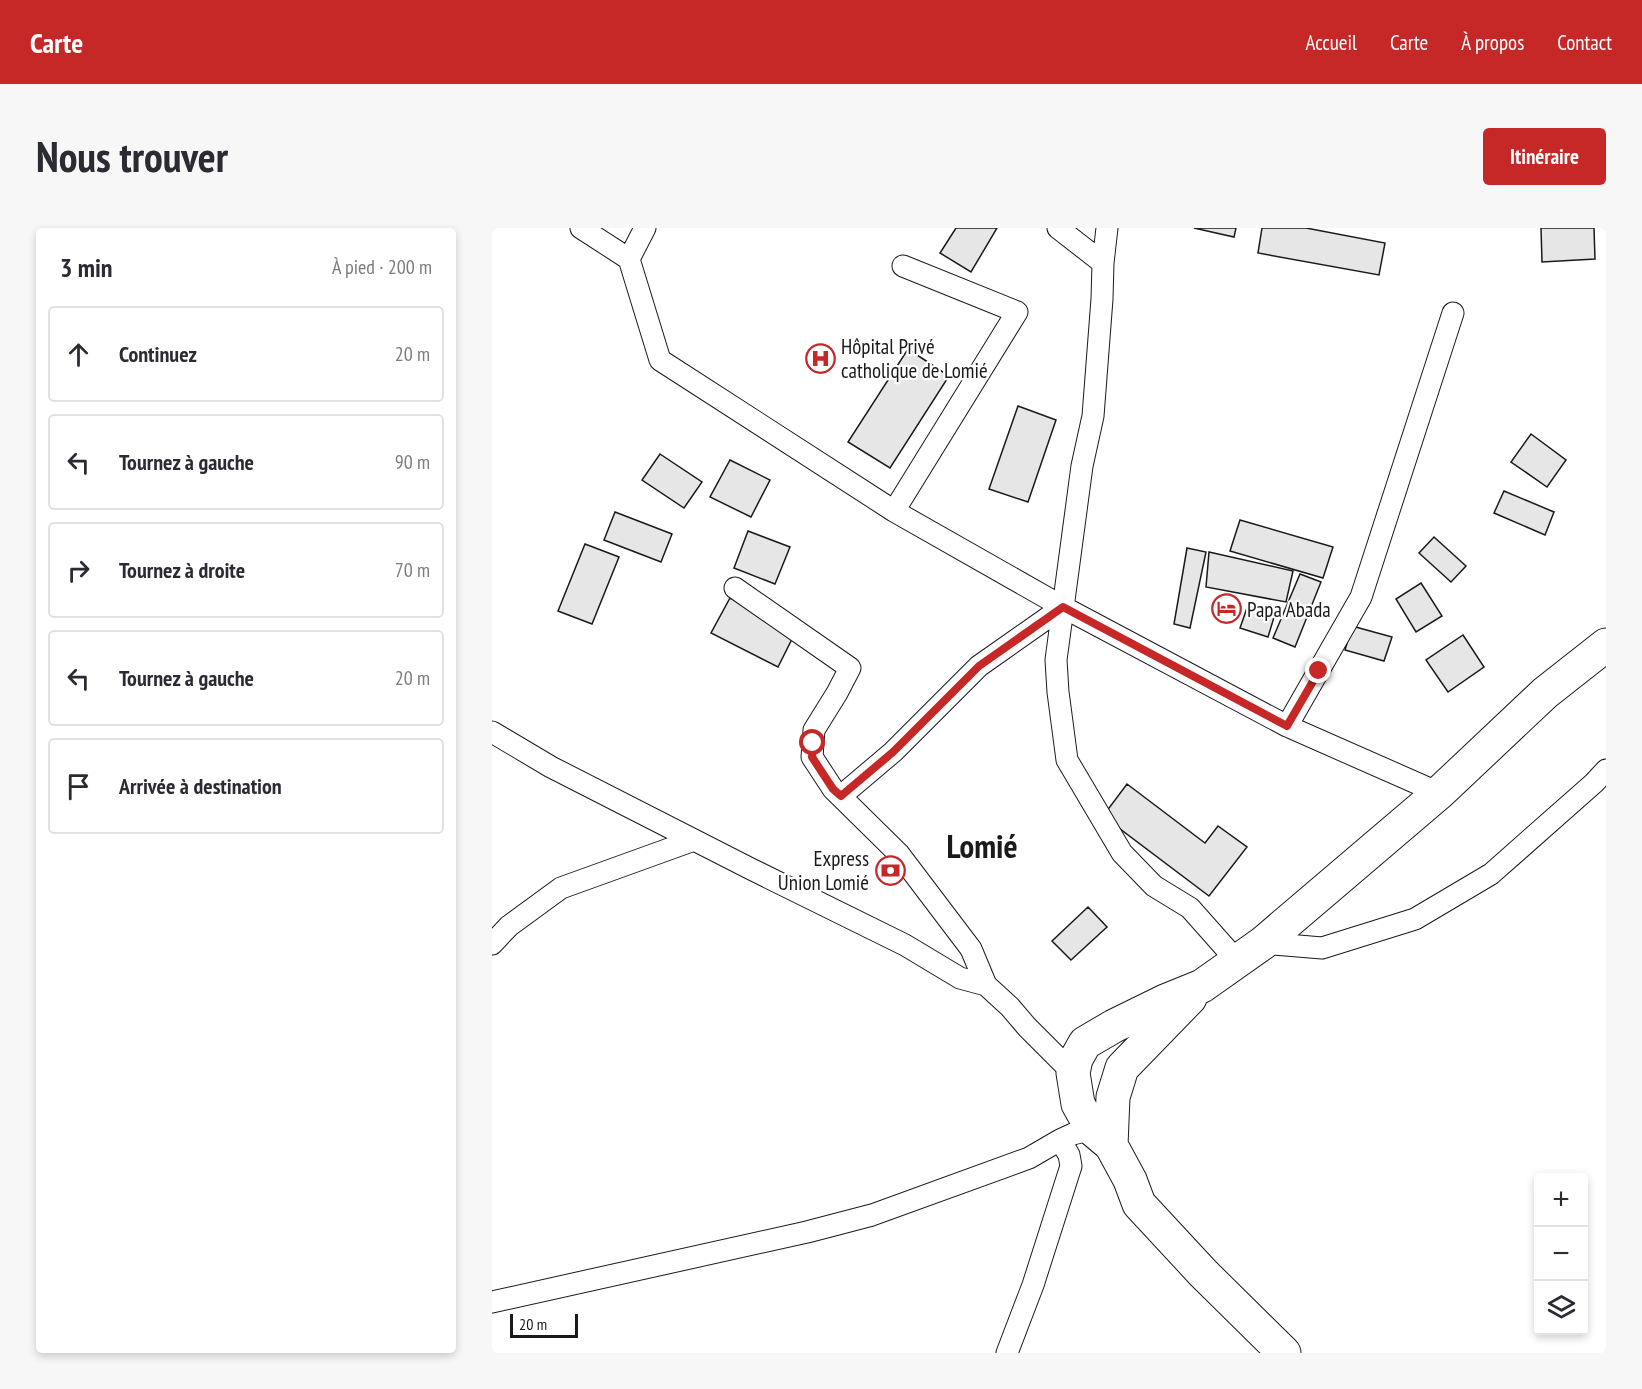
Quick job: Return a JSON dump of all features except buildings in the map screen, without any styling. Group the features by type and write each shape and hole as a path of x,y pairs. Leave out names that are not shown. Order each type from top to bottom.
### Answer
{"highway":[{"path":"1102,1137 1122,1068 1202,986 1250,952 1438,794 1545,693 1606,645"},
{"path":"1202,986 1114,1026 1085,1044 1076,1059 1073,1072 1078,1104 1130,1180 1139,1204 1203,1273 1284,1353"}],"street":[{"path":"581,228 629,259 660,360 894,511 1063,607 1287,726 1438,794"},
{"path":"629,259 645,228"},
{"path":"1058,228 1103,263"},
{"path":"1107,228 1093,416 1082,466 1056,660 1067,760 1122,853 1154,886 1190,908 1250,952 1322,948 1415,919 1491,874 1606,770"},
{"path":"894,511 1017,312 903,266"},
{"path":"1287,726 1361,597 1453,313"},
{"path":"735,588 850,668 814,730 812,757 833,789 899,854 971,949 986,985 1073,1072"},
{"path":"841,796 893,752 979,666 1063,607"},
{"path":"492,732 550,767 905,945 960,978 986,985"},
{"path":"492,944 509,926 561,888 694,840"},
{"path":"492,1302 807,1232 872,1215 1029,1158 1073,1134 1102,1137"},
{"path":"1007,1353 1033,1285 1071,1166 1069,1155 1060,1140"}],"place":[{"name":"Hôpital Privé catholique de Lomié","path":"820,358"},
{"name":"Papa Abada","path":"1226,609"},
{"name":"Express Union Lomié","path":"890,870"}],"district":[{"name":"Lomié","path":"982,845"}],"route":[{"path":"813,743 812,757 833,789 841,796 893,752 979,666 1063,607 1287,726 1319,671"}]}
